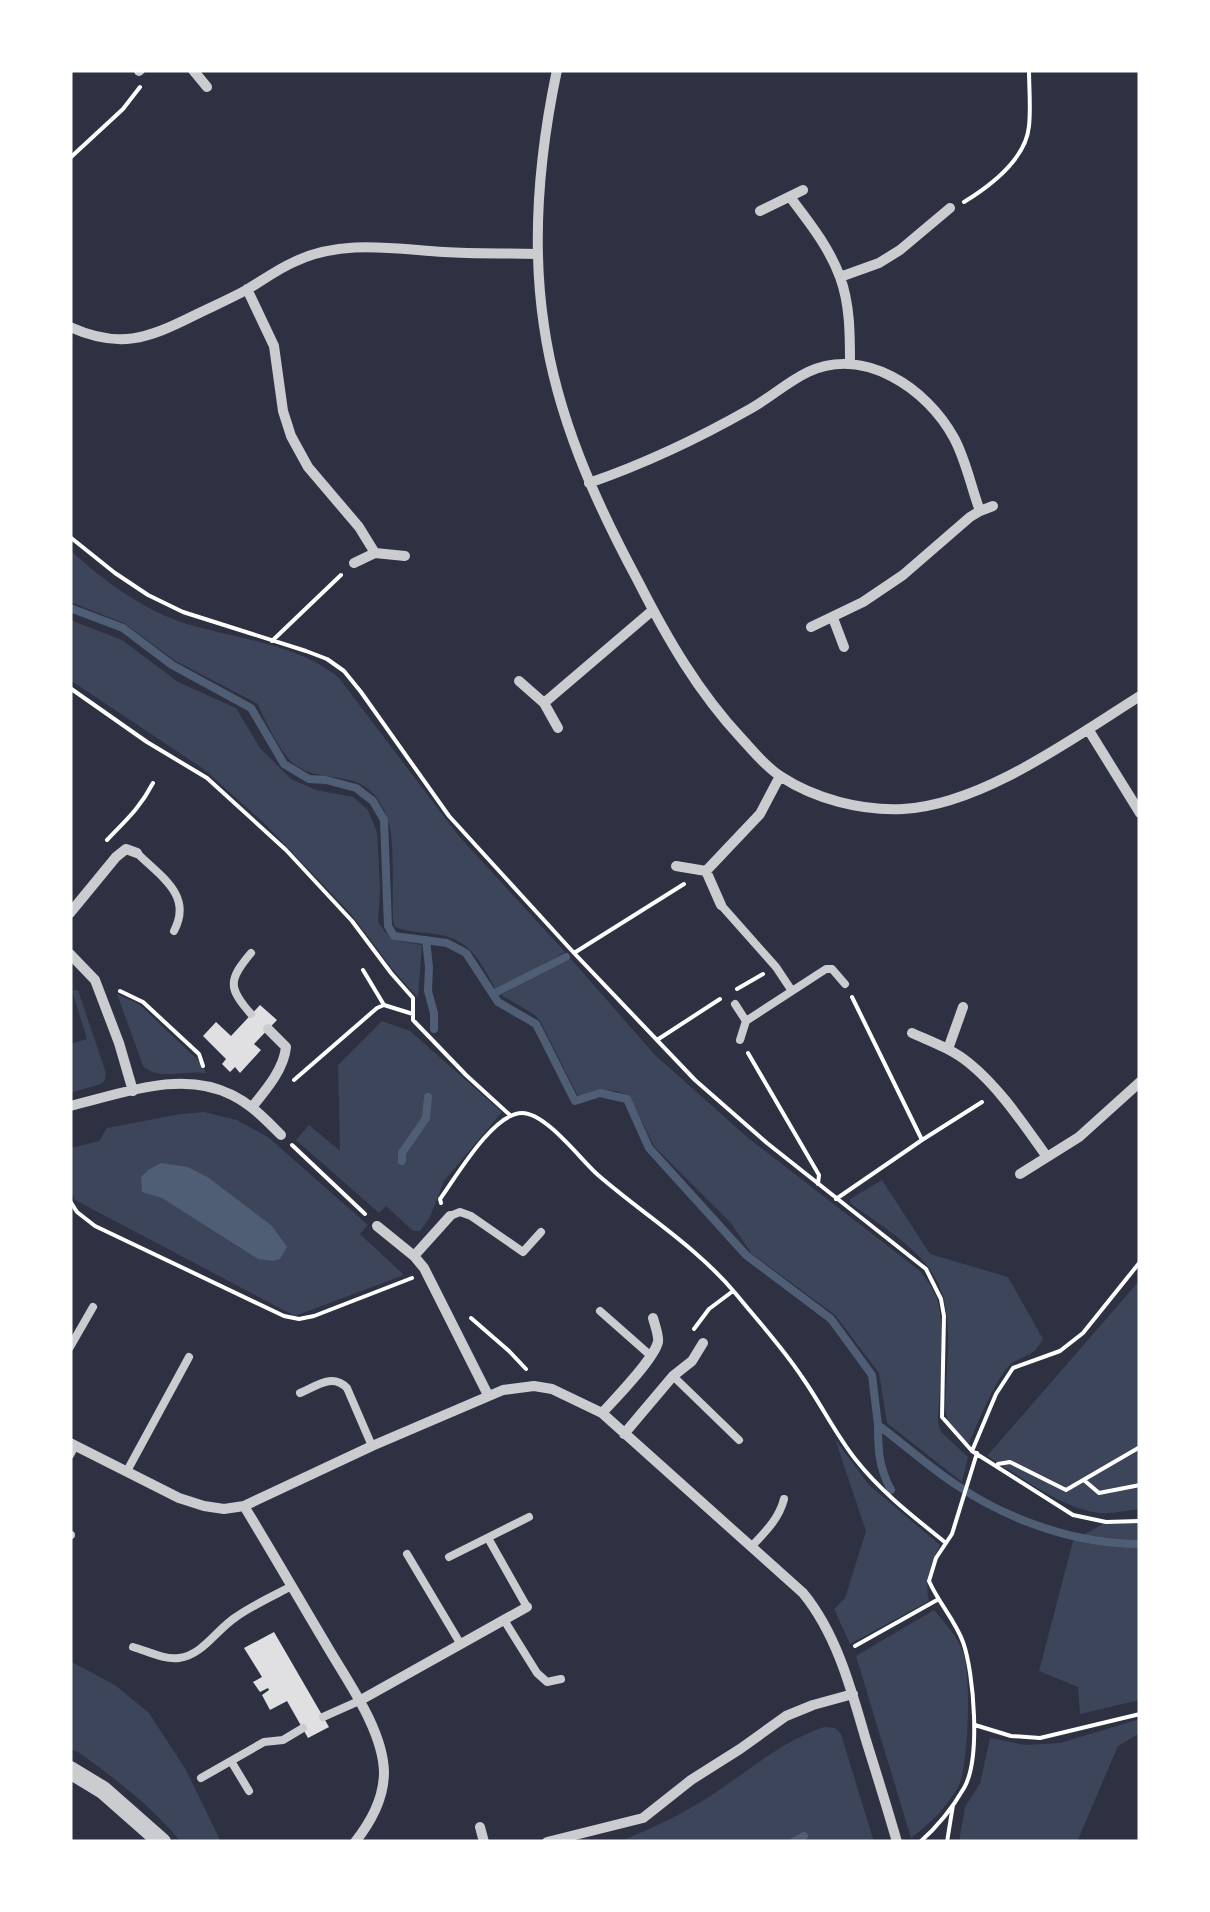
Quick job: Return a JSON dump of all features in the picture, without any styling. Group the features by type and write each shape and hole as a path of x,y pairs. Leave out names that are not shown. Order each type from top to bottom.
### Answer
{"street":[{"path":"193,70 207,86"},
{"path":"557,70 542,148 536,254 552,372 602,514 693,680 726,722 780,776 824,797 868,808 902,809 943,804 994,784 1140,696"},
{"path":"760,210 803,190"},
{"path":"790,197 819,237 840,277 850,362"},
{"path":"840,277 879,263 900,250 950,208"},
{"path":"70,327 99,338 119,340 160,332 294,262 346,247 536,254"},
{"path":"247,289 274,346 283,411 291,436 308,467 359,527 375,553"},
{"path":"589,482 625,470 751,409 808,372 850,362 877,369 906,385 934,410 954,438 980,511"},
{"path":"812,627 862,602 903,575 980,511 993,506"},
{"path":"354,562 375,553 405,556"},
{"path":"544,703 653,610"},
{"path":"833,618 844,647"},
{"path":"519,681 544,703 558,728"},
{"path":"1088,728 1140,813"},
{"path":"706,871 760,814 780,776"},
{"path":"70,913 116,857 126,850 138,853"},
{"path":"676,866 706,871"},
{"path":"706,871 722,904"},
{"path":"70,954 93,977 106,1004 133,1091"},
{"path":"948,1049 962,1008"},
{"path":"252,1107 285,1057 286,1047 268,1029"},
{"path":"912,1033 970,1064 998,1092 1047,1156"},
{"path":"1020,1174 1079,1136 1140,1082"},
{"path":"70,1106 168,1083 214,1088 252,1107 281,1135"},
{"path":"414,1256 447,1220"},
{"path":"377,1226 424,1268 488,1394"},
{"path":"602,1414 658,1344 653,1318"},
{"path":"624,1434 673,1376 692,1362 704,1343"},
{"path":"72,1448 179,1498 224,1509 244,1506 488,1394 534,1386 570,1396 602,1414 815,1608 852,1694 898,1842"},
{"path":"244,1506 359,1701 381,1752 384,1773 374,1814 354,1842"},
{"path":"359,1701 527,1606"},
{"path":"547,1842 642,1818 786,1716 852,1694"},
{"path":"70,1770 103,1790 162,1842"},
{"path":"480,1827 484,1842"}],"lane":[{"path":"138,853 175,892 181,918 174,931"},
{"path":"722,904 776,966 792,991"},
{"path":"251,1014 232,988 234,977 252,953"},
{"path":"740,1040 746,1021 826,969 832,969 845,984"},
{"path":"735,1004 746,1021"},
{"path":"447,1220 460,1212 471,1216 522,1252 541,1232"},
{"path":"70,1347 93,1307"},
{"path":"600,1310 650,1356"},
{"path":"128,1472 189,1357"},
{"path":"673,1376 739,1440"},
{"path":"300,1394 332,1379 340,1381 347,1388 372,1446"},
{"path":"751,1547 776,1520 784,1499"},
{"path":"449,1557 529,1517"},
{"path":"488,1538 527,1606"},
{"path":"407,1554 460,1643"},
{"path":"133,1647 168,1658 182,1658 196,1652 241,1613 292,1586"},
{"path":"504,1620 536,1673 548,1682 560,1679"},
{"path":"323,1717 359,1701"},
{"path":"201,1778 264,1742 283,1740 303,1728"},
{"path":"231,1760 249,1791"}],"path":[{"path":"70,158 139,91 140,70"},
{"path":"950,208 968,200 1018,156 1029,128 1030,70"},
{"path":"70,537 116,573 166,604 316,655 344,671 449,816 695,1080 926,1269 944,1316 942,1417 974,1452 1073,1515 1106,1522 1140,1522"},
{"path":"272,641 354,562"},
{"path":"70,688 146,742 207,778 286,850 352,921 413,998 413,1020 511,1116"},
{"path":"574,953 706,871"},
{"path":"657,1040 776,966"},
{"path":"362,970 384,1005"},
{"path":"93,977 143,1002 199,1054 214,1088"},
{"path":"845,984 922,1140"},
{"path":"286,1086 377,1008 384,1005 413,1014"},
{"path":"740,1040 819,1174 818,1184"},
{"path":"836,1199 998,1092"},
{"path":"447,1220 440,1199 495,1127 522,1112 544,1121 598,1175 700,1256 799,1372 855,1459 894,1500 946,1543"},
{"path":"281,1135 377,1226"},
{"path":"70,1202 95,1226 284,1316 299,1319 411,1278 424,1268"},
{"path":"920,1842 966,1786 975,1725 972,1692 962,1640 929,1580 955,1523 974,1452 996,1394 1012,1368 1060,1351 1083,1333 1140,1262"},
{"path":"466,1314 530,1374 534,1386"},
{"path":"997,1466 1010,1462 1066,1490 1140,1447"},
{"path":"1083,1479 1099,1493 1140,1485"},
{"path":"838,1656 937,1600"},
{"path":"975,1725 1011,1736 1040,1738 1140,1714"},
{"path":"947,1842 954,1801"}],"shaded area":[{"path":"70,550 110,583 155,611 187,624 286,650 339,678 458,835 565,952 496,990 479,961 457,940 395,927 390,829 380,802 370,790 294,764 268,727 258,704 174,660 124,623 70,602"},
{"path":"70,620 122,640 178,682 236,708 260,748 291,779 316,790 353,797 368,810 377,832 378,922 398,941 422,945 418,998 351,914 265,824 205,770 70,680"},
{"path":"571,959 655,1055 747,1137 920,1271 937,1299 942,1327 938,1422 941,1432 968,1457 962,1482 887,1423 879,1373 835,1315 751,1253 731,1223 654,1146 630,1097 611,1091 578,1096 540,1021 501,995"},
{"path":"78,990 106,1073 101,1084 70,1093 70,1044 87,1039 72,991"},
{"path":"117,994 139,1004 202,1064 206,1073 164,1074 143,1066"},
{"path":"382,1021 410,1031 502,1112 444,1181 420,1231 413,1231 386,1206 379,1213 296,1140 309,1125 340,1151 338,1065"},
{"path":"204,1112 237,1120 268,1137 368,1225 360,1234 404,1275 295,1316 75,1200 70,1188 70,1148 99,1141 107,1128"},
{"path":"161,1163 188,1167 209,1178 272,1226 287,1247 280,1259 258,1259 162,1198 142,1192 141,1177"},
{"path":"882,1180 930,1254 1008,1277 1043,1339 1034,1351 1006,1369 969,1443 954,1431 945,1410 948,1350 942,1292 910,1248 850,1203 850,1199"},
{"path":"1140,1280 1140,1509 1105,1513 1086,1510 1042,1490 987,1456"},
{"path":"835,1439 869,1485 940,1545 928,1579 929,1601 850,1644 834,1609 845,1598 866,1531"},
{"path":"1140,1518 1140,1700 1080,1714 1078,1687 1039,1671 1073,1541 1106,1522"},
{"path":"934,1610 964,1655 968,1682 967,1742 958,1787 937,1815 911,1838 856,1656"},
{"path":"70,1661 115,1685 149,1713 186,1770 221,1842 181,1842 132,1794 70,1749"},
{"path":"1140,1719 1140,1733 1118,1746 1077,1842 959,1842 965,1807 980,1783 990,1738 1025,1745 1060,1743"},
{"path":"824,1727 835,1728 841,1734 874,1842 619,1842 688,1809 774,1752"}],"building":[{"path":"260,1005 277,1020 254,1044 261,1050 240,1073 235,1067 230,1072 222,1064 226,1059 203,1036 216,1022 231,1036"},
{"path":"274,1632 329,1727 308,1738 287,1701 270,1710 262,1695 268,1688 260,1692 253,1682 262,1677 244,1648"}],"waterway":[{"path":"70,608 123,628 172,665 251,708 284,764 309,779 356,788 373,801 384,820 388,926 394,936 447,943 466,953 498,1002 536,1024 575,1101 600,1093 627,1099 649,1148 746,1255 831,1319 872,1375 878,1425 978,1499 1022,1520 1092,1540 1140,1544"},
{"path":"426,940 434,1029"},
{"path":"493,994 566,957"},
{"path":"402,1161 402,1153 426,1118 428,1097"},
{"path":"878,1425 880,1459 891,1490"},
{"path":"793,1842 804,1836"}]}
